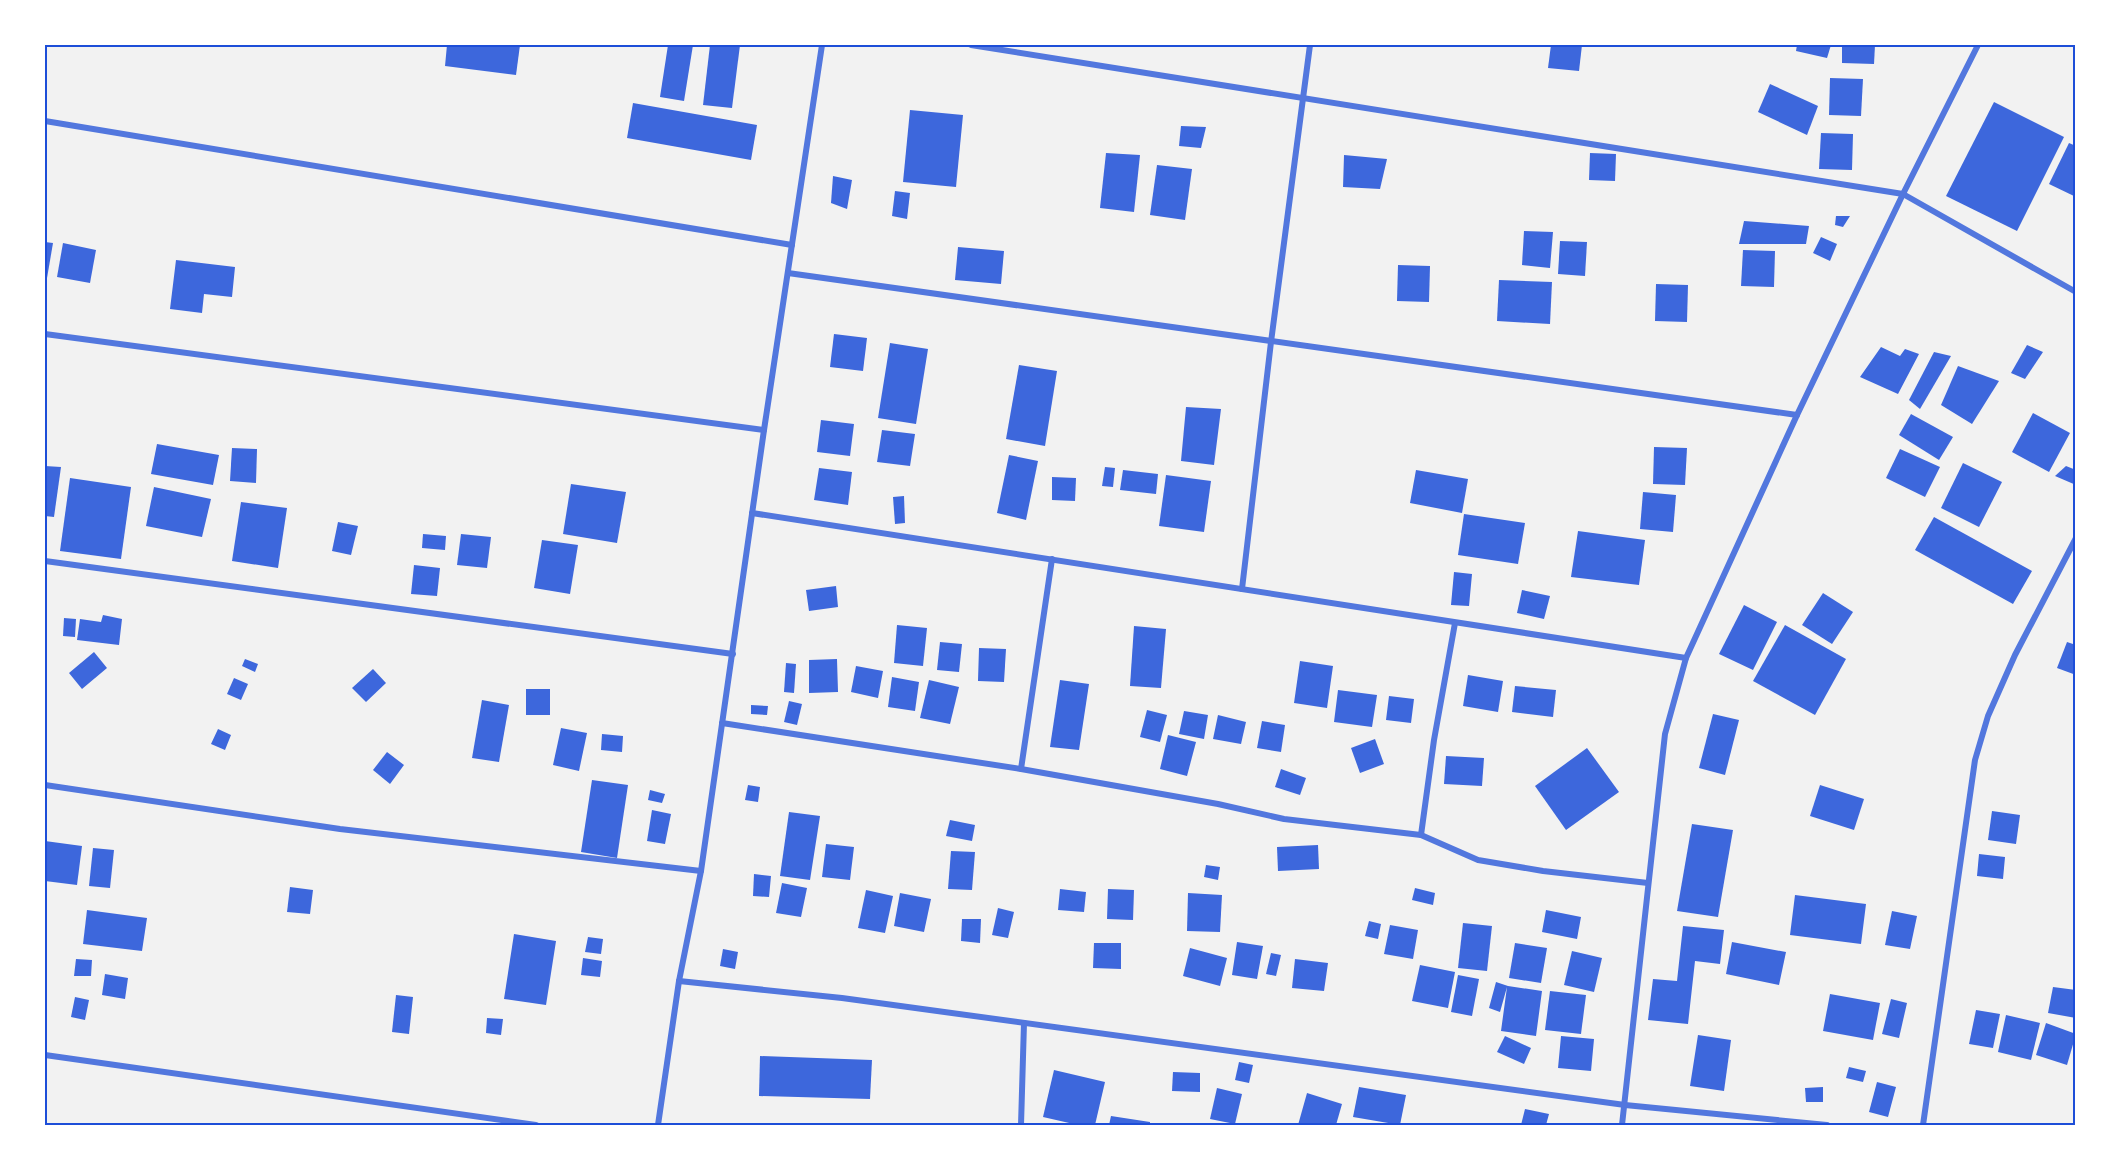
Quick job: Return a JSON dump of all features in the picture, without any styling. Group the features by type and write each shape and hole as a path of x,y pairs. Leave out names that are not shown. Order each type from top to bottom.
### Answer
{"street":[{"path":"658,1125 679,981 701,871 822,45"},
{"path":"971,45 1903,194 2076,292"},
{"path":"1242,589 1271,342 1310,45"},
{"path":"1622,1125 1665,734 1686,658 1797,415 1903,194 1978,45"},
{"path":"45,122 792,245"},
{"path":"788,273 1797,415"},
{"path":"45,334 764,430"},
{"path":"752,513 1686,658"},
{"path":"1923,1125 1975,760 1988,716 2015,655 2076,538"},
{"path":"1021,769 1052,559"},
{"path":"45,561 733,654"},
{"path":"1422,835 1434,741 1455,622"},
{"path":"722,723 1021,769 1218,804 1284,819 1422,835 1478,860 1543,871 1648,883"},
{"path":"45,785 340,829 701,871"},
{"path":"679,981 842,998 1625,1105 1827,1125"},
{"path":"1021,1125 1024,1023"},
{"path":"45,1055 536,1125"}],"building":[{"path":"447,45 520,45 516,75 445,66"},
{"path":"668,45 693,45 684,101 660,97"},
{"path":"710,45 740,45 732,108 703,105"},
{"path":"1551,45 1582,45 1579,71 1548,68"},
{"path":"1797,45 1831,45 1827,58 1796,51"},
{"path":"1842,45 1875,45 1874,64 1842,63"},
{"path":"1830,78 1863,79 1861,116 1829,115"},
{"path":"1770,84 1818,106 1807,135 1758,112"},
{"path":"1994,102 2064,137 2017,231 1946,196"},
{"path":"633,103 757,125 751,160 627,138"},
{"path":"910,110 963,115 956,187 903,182"},
{"path":"1181,126 1206,127 1201,148 1179,146"},
{"path":"1821,133 1853,134 1852,170 1819,169"},
{"path":"2069,143 2076,146 2076,197 2049,184"},
{"path":"1106,153 1140,155 1134,212 1100,208"},
{"path":"1590,153 1616,154 1615,181 1589,180"},
{"path":"1344,155 1387,159 1380,189 1343,187"},
{"path":"1157,165 1192,169 1185,220 1150,215"},
{"path":"833,176 852,180 847,209 831,203"},
{"path":"895,191 910,193 907,219 892,216"},
{"path":"1836,216 1850,216 1843,227 1835,225"},
{"path":"1744,221 1809,226 1806,244 1739,244"},
{"path":"1524,231 1553,232 1550,268 1522,265"},
{"path":"1821,237 1837,244 1830,261 1813,253"},
{"path":"1560,241 1587,242 1585,276 1558,274"},
{"path":"45,242 53,243 46,284 45,284"},
{"path":"63,243 96,250 90,283 57,277"},
{"path":"958,247 1004,251 1001,284 955,280"},
{"path":"1743,250 1775,251 1774,287 1741,286"},
{"path":"176,260 235,267 232,297 204,294 202,313 170,309"},
{"path":"1398,265 1430,266 1429,302 1397,301"},
{"path":"1499,280 1552,282 1550,324 1497,321"},
{"path":"1656,284 1688,285 1687,322 1655,321"},
{"path":"834,334 867,338 863,371 830,367"},
{"path":"890,343 928,349 916,424 878,418"},
{"path":"2027,345 2043,352 2025,379 2011,373"},
{"path":"1881,347 1900,356 1905,349 1919,354 1898,394 1860,377"},
{"path":"1934,352 1951,356 1920,409 1909,400"},
{"path":"1019,365 1057,371 1045,446 1006,439"},
{"path":"1958,366 1999,381 1972,424 1941,405"},
{"path":"1186,407 1221,409 1214,465 1181,461"},
{"path":"2033,413 2070,433 2049,472 2012,452"},
{"path":"1911,414 1953,437 1939,460 1899,435"},
{"path":"821,420 854,424 850,456 817,452"},
{"path":"882,430 915,434 910,466 877,462"},
{"path":"157,444 219,455 213,485 151,474"},
{"path":"1654,447 1687,448 1685,485 1653,484"},
{"path":"232,448 257,449 256,483 230,481"},
{"path":"1900,449 1940,467 1925,497 1886,478"},
{"path":"1009,455 1038,461 1026,520 997,513"},
{"path":"1963,463 2002,482 1979,527 1941,508"},
{"path":"45,466 61,467 54,517 45,516"},
{"path":"2066,466 2076,470 2076,485 2055,476"},
{"path":"1105,467 1115,468 1113,487 1102,486"},
{"path":"819,468 852,472 848,505 814,500"},
{"path":"1123,470 1158,474 1156,494 1120,490"},
{"path":"1416,470 1468,479 1462,513 1410,503"},
{"path":"1166,475 1211,481 1204,532 1159,526"},
{"path":"1052,477 1076,478 1075,501 1052,500"},
{"path":"70,478 131,487 121,559 60,551"},
{"path":"571,484 626,492 617,543 563,534"},
{"path":"154,487 211,499 202,537 146,526"},
{"path":"1643,492 1676,495 1673,532 1640,529"},
{"path":"904,496 905,523 895,524 893,497"},
{"path":"241,502 287,508 278,568 232,561"},
{"path":"1464,514 1525,523 1518,564 1458,555"},
{"path":"1934,517 2032,571 2013,604 1915,550"},
{"path":"338,522 358,526 351,555 332,551"},
{"path":"1578,531 1645,540 1639,585 1571,577"},
{"path":"423,534 446,536 445,550 422,548"},
{"path":"461,534 491,537 487,568 457,565"},
{"path":"542,540 578,545 570,594 534,588"},
{"path":"414,565 440,568 437,596 411,594"},
{"path":"1454,572 1472,574 1469,606 1451,605"},
{"path":"836,586 838,607 809,611 806,590"},
{"path":"1522,590 1550,596 1544,619 1517,613"},
{"path":"1823,593 1853,612 1832,644 1802,625"},
{"path":"1744,605 1777,622 1753,670 1719,654"},
{"path":"103,615 122,619 119,645 77,640 80,619 101,622"},
{"path":"64,618 76,619 75,637 63,636"},
{"path":"897,625 927,628 923,666 894,663"},
{"path":"1785,625 1846,659 1815,715 1753,681"},
{"path":"1134,626 1166,629 1161,688 1130,686"},
{"path":"940,642 962,644 959,672 937,670"},
{"path":"2067,642 2076,645 2076,675 2057,668"},
{"path":"979,648 1006,649 1004,682 978,681"},
{"path":"94,652 107,668 82,689 69,673"},
{"path":"245,659 258,664 255,672 242,666"},
{"path":"837,659 838,692 809,693 809,660"},
{"path":"1300,661 1333,666 1327,708 1294,703"},
{"path":"786,663 796,664 794,693 784,692"},
{"path":"856,666 883,671 878,698 851,692"},
{"path":"373,669 386,683 366,702 352,688"},
{"path":"1468,675 1503,681 1498,712 1463,706"},
{"path":"892,677 919,682 915,711 888,707"},
{"path":"234,678 248,684 241,700 227,694"},
{"path":"929,680 959,687 950,724 920,718"},
{"path":"1060,680 1089,684 1079,750 1050,747"},
{"path":"1515,686 1556,690 1553,717 1512,712"},
{"path":"526,689 550,689 550,715 526,715"},
{"path":"1338,690 1377,695 1372,727 1334,722"},
{"path":"1389,696 1414,699 1411,723 1386,720"},
{"path":"482,700 509,705 499,762 472,758"},
{"path":"789,701 802,704 797,725 784,722"},
{"path":"751,705 768,706 767,715 751,714"},
{"path":"1147,710 1167,715 1160,742 1140,737"},
{"path":"1184,711 1208,715 1204,739 1179,734"},
{"path":"1713,714 1739,720 1725,775 1699,768"},
{"path":"1218,715 1246,722 1241,744 1213,739"},
{"path":"1262,721 1285,725 1281,752 1257,748"},
{"path":"561,728 587,733 579,771 553,765"},
{"path":"218,729 231,735 225,750 211,744"},
{"path":"602,734 623,736 622,752 601,750"},
{"path":"1168,735 1196,742 1187,776 1160,769"},
{"path":"1375,739 1384,764 1360,773 1351,748"},
{"path":"1587,748 1619,792 1566,830 1535,786"},
{"path":"387,752 404,765 390,784 373,770"},
{"path":"1446,756 1484,758 1482,786 1444,784"},
{"path":"1281,769 1306,778 1300,795 1275,787"},
{"path":"592,780 628,785 617,858 581,852"},
{"path":"748,785 760,787 758,802 745,800"},
{"path":"1820,785 1864,799 1854,830 1810,816"},
{"path":"650,790 665,794 662,803 648,800"},
{"path":"652,810 671,814 665,844 647,841"},
{"path":"1992,811 2020,815 2016,844 1988,840"},
{"path":"789,812 820,816 810,880 780,876"},
{"path":"950,820 975,825 972,841 946,836"},
{"path":"1692,824 1733,830 1718,917 1677,911"},
{"path":"45,841 82,846 77,885 45,881"},
{"path":"826,844 854,847 850,880 822,877"},
{"path":"1318,845 1319,869 1278,871 1277,847"},
{"path":"93,848 114,850 110,888 89,886"},
{"path":"951,851 975,852 972,890 948,889"},
{"path":"1979,854 2005,857 2003,879 1977,876"},
{"path":"1206,865 1220,867 1218,880 1204,877"},
{"path":"754,874 771,876 769,897 753,896"},
{"path":"782,883 807,888 801,917 776,913"},
{"path":"290,887 313,890 310,914 287,912"},
{"path":"1415,888 1435,893 1433,905 1412,900"},
{"path":"1060,889 1086,892 1084,912 1058,910"},
{"path":"1108,889 1134,890 1133,920 1107,919"},
{"path":"866,890 893,896 885,933 858,928"},
{"path":"900,893 931,899 924,932 894,926"},
{"path":"1188,893 1222,895 1220,932 1187,931"},
{"path":"1795,895 1866,904 1861,944 1790,935"},
{"path":"998,908 1014,912 1008,938 992,935"},
{"path":"87,910 147,918 142,951 83,944"},
{"path":"1546,910 1581,917 1577,939 1542,932"},
{"path":"1892,911 1917,916 1910,949 1885,945"},
{"path":"962,919 981,919 980,943 961,941"},
{"path":"1369,921 1381,924 1378,939 1365,936"},
{"path":"1463,923 1492,926 1487,971 1458,968"},
{"path":"1390,925 1418,930 1413,959 1384,954"},
{"path":"1683,926 1724,930 1720,964 1695,961 1688,1024 1648,1020 1653,979 1677,981"},
{"path":"514,934 556,941 546,1005 504,999"},
{"path":"588,937 603,939 601,954 585,952"},
{"path":"1237,942 1263,946 1257,979 1232,975"},
{"path":"1732,942 1786,952 1779,985 1726,974"},
{"path":"1094,943 1121,943 1121,969 1093,968"},
{"path":"1515,943 1547,948 1541,983 1509,978"},
{"path":"1190,948 1227,958 1220,986 1183,976"},
{"path":"723,949 738,952 735,969 720,966"},
{"path":"1572,951 1602,958 1594,992 1564,985"},
{"path":"1271,953 1281,955 1276,976 1266,974"},
{"path":"583,958 602,961 600,977 581,975"},
{"path":"76,959 92,960 91,976 74,976"},
{"path":"1295,959 1328,963 1324,991 1292,988"},
{"path":"1420,965 1455,972 1448,1008 1412,1001"},
{"path":"105,974 128,978 125,999 102,995"},
{"path":"1458,975 1479,979 1472,1016 1451,1012"},
{"path":"1496,982 1542,991 1536,1036 1501,1031 1507,987 1500,1012 1489,1008"},
{"path":"2053,987 2076,990 2076,1018 2048,1013"},
{"path":"1550,991 1586,995 1581,1034 1545,1030"},
{"path":"1830,994 1880,1003 1873,1040 1823,1031"},
{"path":"396,995 413,997 409,1034 392,1032"},
{"path":"75,997 89,1000 85,1020 71,1017"},
{"path":"1891,999 1907,1003 1899,1038 1882,1034"},
{"path":"1976,1010 2000,1014 1993,1048 1969,1044"},
{"path":"2006,1015 2040,1023 2031,1060 1998,1052"},
{"path":"487,1018 503,1019 501,1035 486,1033"},
{"path":"2046,1023 2076,1034 2067,1065 2036,1055"},
{"path":"1698,1035 1731,1040 1724,1091 1690,1086"},
{"path":"1505,1036 1531,1048 1524,1064 1497,1052"},
{"path":"1561,1036 1594,1039 1591,1071 1558,1068"},
{"path":"760,1056 872,1060 870,1099 759,1096"},
{"path":"1239,1062 1253,1065 1249,1083 1235,1080"},
{"path":"1849,1067 1866,1071 1863,1082 1846,1078"},
{"path":"1054,1070 1105,1082 1095,1125 1078,1125 1043,1117"},
{"path":"1173,1072 1200,1073 1200,1092 1172,1091"},
{"path":"1877,1082 1896,1087 1888,1117 1869,1112"},
{"path":"1359,1087 1406,1095 1400,1125 1353,1117"},
{"path":"1823,1087 1823,1102 1806,1102 1805,1088"},
{"path":"1217,1088 1242,1094 1235,1124 1210,1119"},
{"path":"1307,1093 1342,1104 1336,1125 1298,1125"},
{"path":"1525,1109 1549,1114 1546,1125 1521,1125"},
{"path":"1111,1116 1150,1122 1150,1125 1109,1125"}]}
